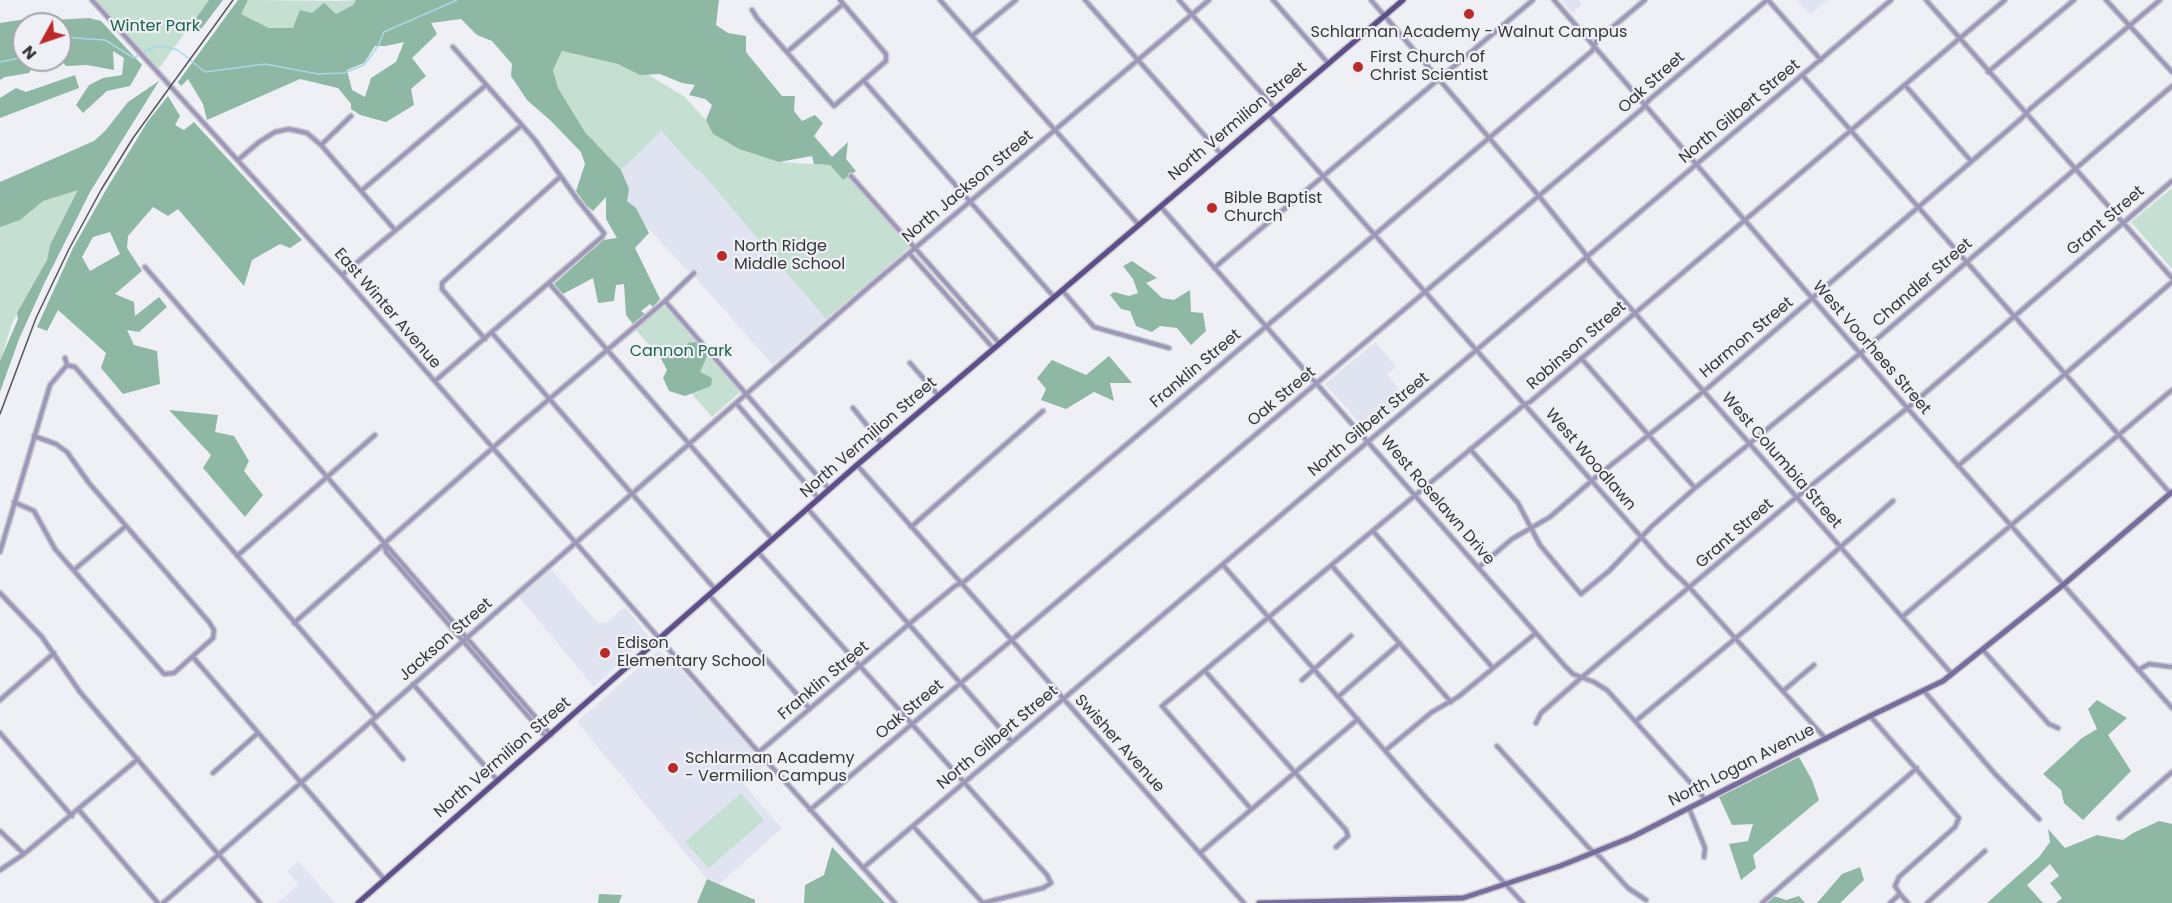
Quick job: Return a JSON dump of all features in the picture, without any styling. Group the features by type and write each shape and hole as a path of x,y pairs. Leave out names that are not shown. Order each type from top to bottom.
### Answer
{"main road":[{"name":"North Vermilion Street","path":"358,903 938,395 1403,0"}],"street":[{"name":"East Winter Avenue","path":"92,0 342,275 759,753 895,903"},
{"path":"752,10 834,106 886,61 886,54 840,0"},
{"path":"940,0 1139,225"},
{"path":"972,36 1016,0"},
{"path":"1085,0 1221,154"},
{"path":"1179,0 1275,108"},
{"name":"North Jackson Street","path":"745,395 909,253 1209,0"},
{"path":"1273,0 1328,63"},
{"name":"West Columbia Street","path":"1371,0 1539,196 1634,313 1953,674"},
{"path":"1214,268 1533,0"},
{"name":"West Voorhees Street","path":"1554,0 1907,408 2172,708"},
{"name":"Franklin Street","path":"759,753 909,624 1592,51 1597,40 1645,0"},
{"path":"1768,0 1821,60"},
{"name":"Oak Street","path":"810,810 1012,642 1768,0"},
{"name":"North Gilbert Street","path":"863,868 1891,0"},
{"path":"1926,0 2172,280 1958,466"},
{"name":"Robinson Street","path":"1251,810 1162,706 1470,449 1530,402 2005,0"},
{"path":"1988,72 2074,0"},
{"path":"2106,0 2172,72"},
{"name":"Harmon Street","path":"1479,567 1512,539 1550,517 1703,391 2160,0"},
{"path":"787,52 843,4"},
{"path":"435,381 604,233 522,125 453,47"},
{"path":"1802,75 2171,494"},
{"path":"864,81 1054,297"},
{"path":"361,191 486,85"},
{"path":"1905,85 1971,162"},
{"name":"Chandler Street","path":"1531,528 1547,554 1581,594 1609,571 1641,536 1695,488 1860,353 2172,86"},
{"name":"West Woodlawn","path":"1268,114 1641,536 1826,739"},
{"path":"321,145 351,116"},
{"path":"342,275 522,125"},
{"path":"238,160 275,132 289,129 307,133 321,145 395,230"},
{"path":"485,339 442,289 442,283 561,176"},
{"path":"851,176 1000,344"},
{"name":"Grant Street","path":"1536,723 1541,713 1581,678 1907,408 2172,181"},
{"name":"West Roselawn Drive","path":"1160,206 1573,674 1607,690 1705,799"},
{"path":"909,253 994,349"},
{"path":"145,267 517,695 549,736"},
{"path":"294,623 665,301 694,273"},
{"path":"549,283 772,540"},
{"path":"1062,291 1094,327 1168,348"},
{"path":"665,301 829,490"},
{"path":"492,333 715,590"},
{"path":"65,358 67,365"},
{"path":"1581,358 1695,488"},
{"path":"910,363 938,395"},
{"path":"0,552 50,385 67,365"},
{"path":"67,365 75,368 376,717"},
{"path":"1902,617 2172,390"},
{"name":"Jackson Street","path":"161,903 219,855 745,395"},
{"path":"736,403 819,499"},
{"path":"853,408 882,444"},
{"path":"911,527 1043,411"},
{"path":"237,556 375,435"},
{"path":"14,502 34,511 48,538 164,674 174,673 213,638 214,630 89,483 68,452 56,444 34,436"},
{"path":"1470,449 1518,503 1531,528"},
{"name":"Swisher Avenue","path":"857,465 1244,903"},
{"name":"North Logan Avenue","path":"1259,903 1463,897 1506,885 1632,837 1924,691 1953,674 2171,494"},
{"path":"1636,721 1797,586 1893,501"},
{"path":"808,509 1012,742"},
{"path":"74,570 126,526"},
{"path":"1373,531 1493,668"},
{"path":"384,544 386,552 435,610 512,699 549,736"},
{"path":"758,552 1047,875 1050,883 1043,888 983,903 913,826"},
{"path":"1223,565 1428,800 1523,903"},
{"path":"1332,566 1451,702"},
{"path":"410,580 414,576"},
{"path":"0,592 28,620 80,692 260,903"},
{"path":"709,595 810,709"},
{"path":"435,610 440,606"},
{"path":"1386,750 1432,712 1451,702 1536,633"},
{"path":"1302,680 1351,636"},
{"path":"1338,697 1400,643"},
{"path":"1983,650 2049,724 2058,728"},
{"path":"0,700 54,653"},
{"path":"193,657 385,880"},
{"path":"2138,670 2149,664 2172,667"},
{"path":"1783,691 1814,665"},
{"path":"1205,671 1346,830 1348,837 1336,847"},
{"path":"413,684 498,781"},
{"path":"1924,691 1995,774 2039,819"},
{"path":"512,699 517,695"},
{"path":"1870,716 1958,815 1958,822 1899,877 1895,886 1908,903"},
{"path":"1200,853 1358,719"},
{"path":"371,721 403,759"},
{"path":"0,733 72,816"},
{"path":"213,774 258,733"},
{"path":"1497,746 1628,888 1646,900"},
{"path":"0,870 72,816 138,759"},
{"path":"1762,903 1917,768"},
{"path":"2119,818 2172,772"},
{"path":"1689,807 1705,849 1704,857"},
{"path":"79,810 161,903"},
{"path":"0,831 24,854"},
{"path":"1927,903 1985,852"},
{"path":"1890,903 1900,894"}],"shaded area":[{"path":"1561,0 1578,0 1582,5 1572,13"},
{"path":"1797,0 1828,0 1810,15"},
{"name":"North Ridge Middle School","path":"660,131 696,170 700,171 826,319 773,365 644,224 636,208 627,201 628,189 621,170"},
{"path":"1375,342 1396,367 1387,375 1408,399 1368,432 1325,384"},
{"path":"551,569 598,623 605,623 625,607 648,636 594,687 519,597"},
{"path":"659,651 674,662 766,765 744,785 782,828 719,884 707,879 577,722"},
{"path":"298,861 335,903 277,903 298,885 287,871"}],"green space":[{"name":"Winter Park","path":"91,0 209,0 157,71"},
{"path":"209,0 223,0 198,33 193,22"},
{"path":"238,0 248,0 241,14 269,28 293,28 300,10 312,13 324,3 336,14 353,5 356,0 719,0 716,25 728,33 746,36 746,52 782,96 795,96 794,111 802,121 815,115 823,123 814,136 832,157 848,142 846,159 856,171 843,180 830,165 814,164 812,156 779,162 739,149 713,134 706,120 712,105 705,99 689,95 695,85 682,83 660,74 640,75 618,64 562,51 553,70 558,88 585,132 621,170 629,189 627,201 636,208 649,233 635,248 660,299 653,307 650,304 641,311 645,314 633,324 626,315 624,284 616,285 614,301 598,303 593,278 563,294 554,284 603,240 617,238 606,219 606,197 593,211 586,205 576,191 585,164 581,152 527,100 511,76 512,64 492,41 477,35 461,19 431,23 437,34 412,58 426,76 411,89 414,105 386,122 360,115 351,109 351,104 338,88 300,79 207,120 203,104 188,79 181,86 178,82","holes":["404,42 396,62 371,78 365,97 352,90 347,70 364,63 375,46"]},
{"path":"248,0 356,0 353,5 336,14 312,13 293,28 269,28 240,14"},
{"path":"89,18 101,21 142,65 130,86 107,91 83,113 76,105 89,85 103,78 122,75 124,58 113,51 114,70 87,65 72,66 72,19"},
{"path":"12,21 12,72 29,73 0,80 0,23"},
{"path":"562,51 618,64 647,74 685,97 706,120 713,134 739,149 779,162 830,165 843,180 848,177 910,247 826,319 700,171 696,170 661,131 621,170 585,132 558,88 553,70"},
{"path":"75,75 79,88 0,118 0,98 16,88 26,92"},
{"path":"159,81 90,192 19,339 0,392 0,361 18,319 17,313 47,260 50,245 78,190 43,201 20,220 0,227 0,182 94,141 128,102"},
{"path":"168,96 180,116 175,125 184,130 194,122 302,240 290,248 280,244 252,260 244,286 178,209 168,216 153,207 128,236 127,248 142,271 115,294 134,302 135,316 159,297 167,307 139,332 127,330 134,345 157,351 160,384 123,394 101,368 106,353 58,310 47,331 37,327 73,248 148,121","holes":["110,232 120,254 90,271 82,257 93,237"]},
{"path":"82,187 34,286 12,323 0,363 0,224 43,201"},
{"path":"2172,188 2172,269 2131,222"},
{"path":"1132,261 1157,278 1146,283 1162,298 1174,300 1190,290 1191,312 1203,313 1206,331 1191,345 1177,328 1160,326 1152,332 1136,326 1130,311 1121,309 1110,295 1114,292 1129,296 1138,293 1133,279 1123,266"},
{"name":"Cannon Park","path":"661,307 667,307 739,390 739,393 712,417 635,329"},
{"path":"697,342 708,354 700,372 712,378 711,386 685,396 669,391 663,378 667,370 660,357 665,353 683,357 688,343"},
{"path":"1109,356 1132,383 1110,383 1114,401 1094,392 1066,409 1041,400 1046,389 1037,378 1052,360 1086,375"},
{"path":"169,410 218,415 215,432 234,436 249,461 244,471 263,495 245,517 203,468 211,455"},
{"path":"2097,700 2127,718 2108,735 2131,771 2083,820 2064,803 2061,790 2043,774 2082,738 2097,729 2088,709"},
{"path":"1799,757 1812,780 1819,800 1753,855 1756,868 1741,880 1729,844 1748,841 1753,824 1732,825 1719,797"},
{"path":"741,793 764,820 709,868 685,842"},
{"path":"2159,821 2172,824 2172,903 2056,903 2062,898 2050,883 2059,876 2050,864 2027,885 2043,903 1987,903 2039,857 2050,842 2048,829 2065,848 2097,835 2123,840"},
{"path":"832,847 885,903 804,903 805,885 824,875"},
{"path":"1860,867 1864,880 1840,903 1817,903 1842,874"},
{"path":"707,879 755,900 755,903 697,903"},
{"path":"599,894 622,895 619,903 598,903"},
{"path":"1774,896 1786,900 1799,896 1805,903 1766,903"}],"waterway":[{"path":"72,38 105,40 134,58 149,49 161,46 178,50 205,72 265,64 318,74 344,73 364,65 378,46 384,32 457,0"},
{"path":"0,62 12,60"}],"railway":[{"path":"0,414 36,318 69,249 101,190 133,138 233,0"}],"place":[{"name":"Schlarman Academy - Walnut Campus","path":"1469,14"},
{"name":"First Church of Christ Scientist","path":"1358,67"},
{"name":"Bible Baptist Church","path":"1212,208"},
{"name":"North Ridge Middle School","path":"722,256"},
{"name":"Edison Elementary School","path":"605,653"},
{"name":"Schlarman Academy - Vermilion Campus","path":"673,768"}]}
